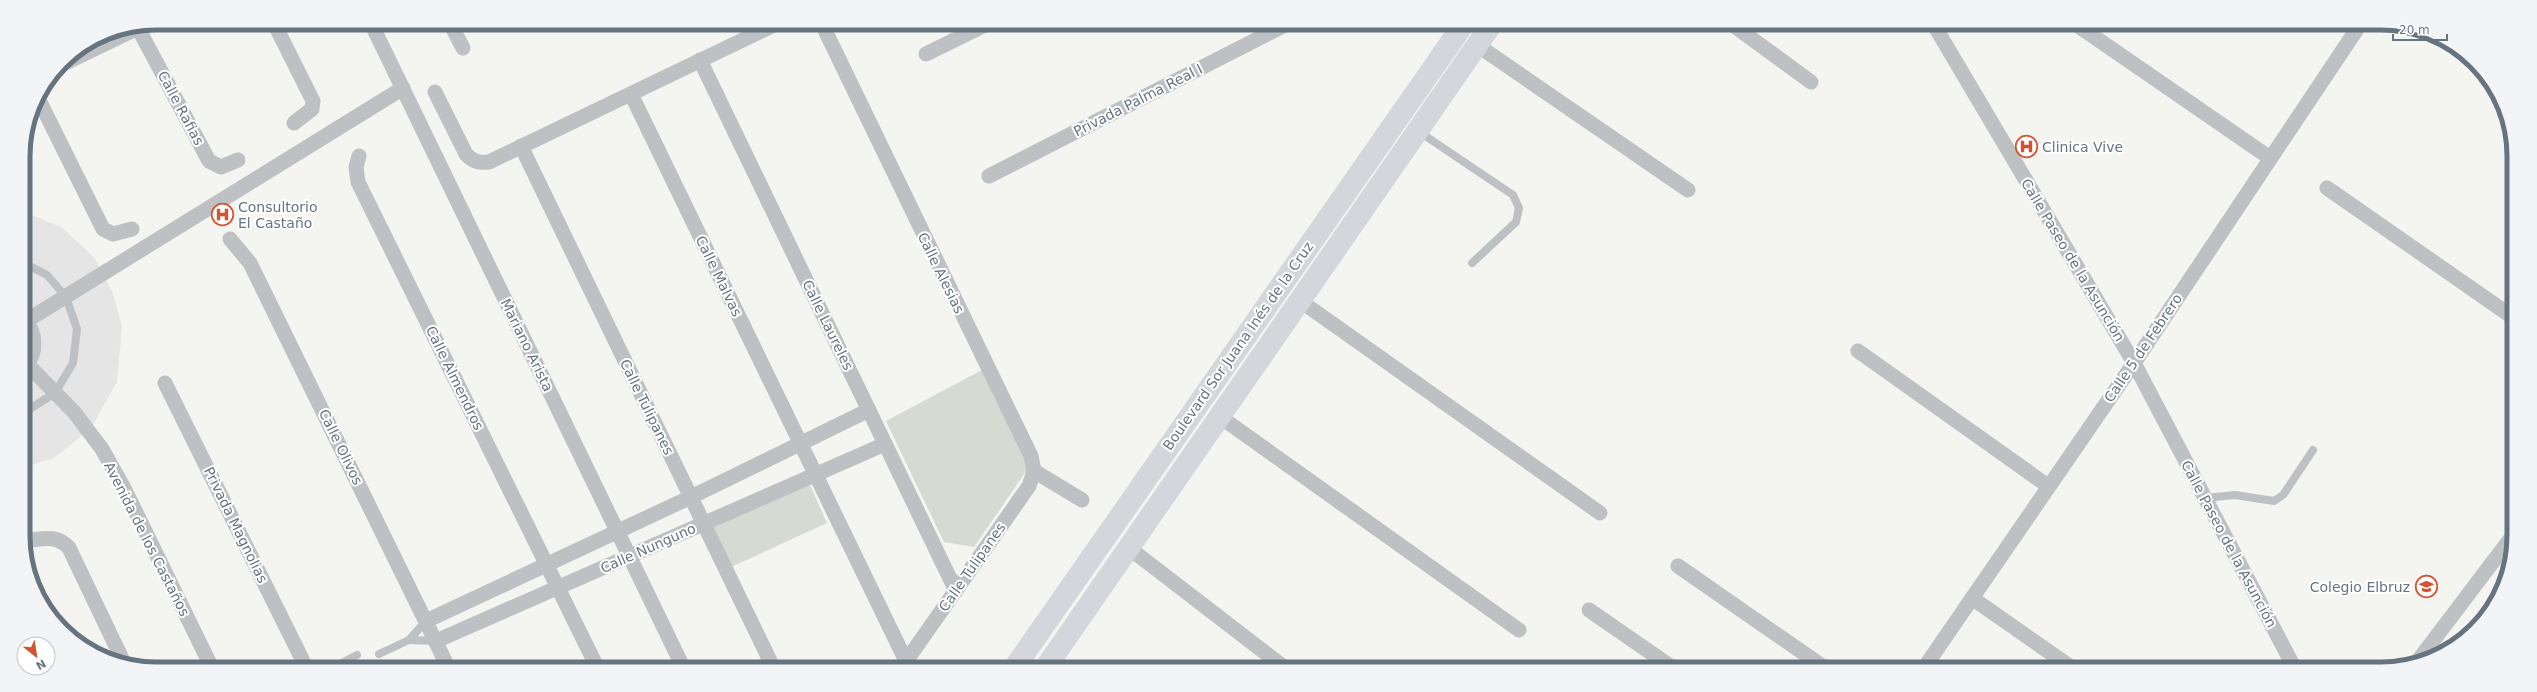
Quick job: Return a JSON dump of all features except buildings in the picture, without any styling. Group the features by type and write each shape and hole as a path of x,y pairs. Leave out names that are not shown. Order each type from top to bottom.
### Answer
{"main road":[{"name":"Boulevard Sor Juana Inés de la Cruz","path":"1018,662 1459,30"},
{"name":"Boulevard Sor Juana Inés de la Cruz","path":"1050,662 1130,548 1219,416 1487,30"}],"street":[{"path":"278,30 313,101 312,109 294,124"},
{"name":"Mariano Arista","path":"374,30 681,662"},
{"path":"454,30 463,48"},
{"path":"435,92 466,154 471,160 481,163 489,162 763,30"},
{"name":"Calle Alesias","path":"825,30 1031,456 1034,471"},
{"path":"926,54 975,30"},
{"name":"Privada Palma Real I","path":"989,176 1275,30"},
{"path":"1740,30 1811,82"},
{"name":"Calle Paseo de la Asunción","path":"1937,30 2134,363 2291,662"},
{"path":"2084,30 2270,158"},
{"name":"Calle 5 de Febrero","path":"1928,662 2134,363 2270,158 2352,30"},
{"name":"Calle Rafias","path":"142,31 209,161 221,167 238,160"},
{"path":"1477,45 1688,190"},
{"name":"Calle Laureles","path":"700,60 956,591"},
{"path":"30,317 66,297 403,88"},
{"name":"Calle Malvas","path":"631,94 808,459"},
{"path":"41,106 104,229 113,234 132,229"},
{"name":"Calle Tulipanes","path":"521,146 771,662"},
{"name":"Calle Almendros","path":"357,162 358,182 596,662"},
{"path":"2327,188 2507,313"},
{"name":"Calle Olivos","path":"230,239 250,263 446,662"},
{"path":"1299,300 1600,513"},
{"path":"30,330 34,338 34,347 30,356"},
{"path":"1858,350 2048,486"},
{"name":"Avenida de los Castaños","path":"30,369 74,412 102,449 125,490 209,662"},
{"name":"Privada Magnolias","path":"165,383 304,662"},
{"name":"Calle Nunguno","path":"426,621 691,497 869,410"},
{"path":"1219,416 1519,630"},
{"name":"Calle Nunguno","path":"436,641 886,444"},
{"name":"Calle Tulipanes","path":"808,459 903,662"},
{"path":"1034,471 1082,500"},
{"name":"Calle Tulipanes","path":"905,662 1029,486 1034,471"},
{"path":"30,540 50,538 62,541 69,548 122,657"},
{"path":"2423,654 2506,547"},
{"path":"1130,548 1277,662"},
{"path":"1678,566 1815,662"},
{"path":"1972,598 2063,662"},
{"path":"1589,610 1664,662"}],"lane":[{"path":"1417,131 1513,195 1518,208 1516,222 1472,263"},
{"path":"30,266 47,275 66,297 77,329 73,363 55,393 30,409"},
{"path":"2204,498 2235,495 2274,500 2283,495 2313,450"},
{"name":"Calle Nunguno","path":"379,654 408,640 426,621"},
{"name":"Calle Nunguno","path":"408,640 436,641"},
{"path":"344,662 357,655"}],"shaded area":[{"path":"30,214 61,227 94,257 112,291 122,327 117,382 91,428 54,458 30,465"},
{"path":"982,370 1029,467 974,547 944,542 886,421"},
{"path":"808,481 827,523 729,568 710,526"}],"place":[{"name":"Clinica Vive","path":"2026,147"},
{"name":"Consultorio El Castaño","path":"223,215"},
{"name":"Colegio Elbruz","path":"2426,587"}]}
